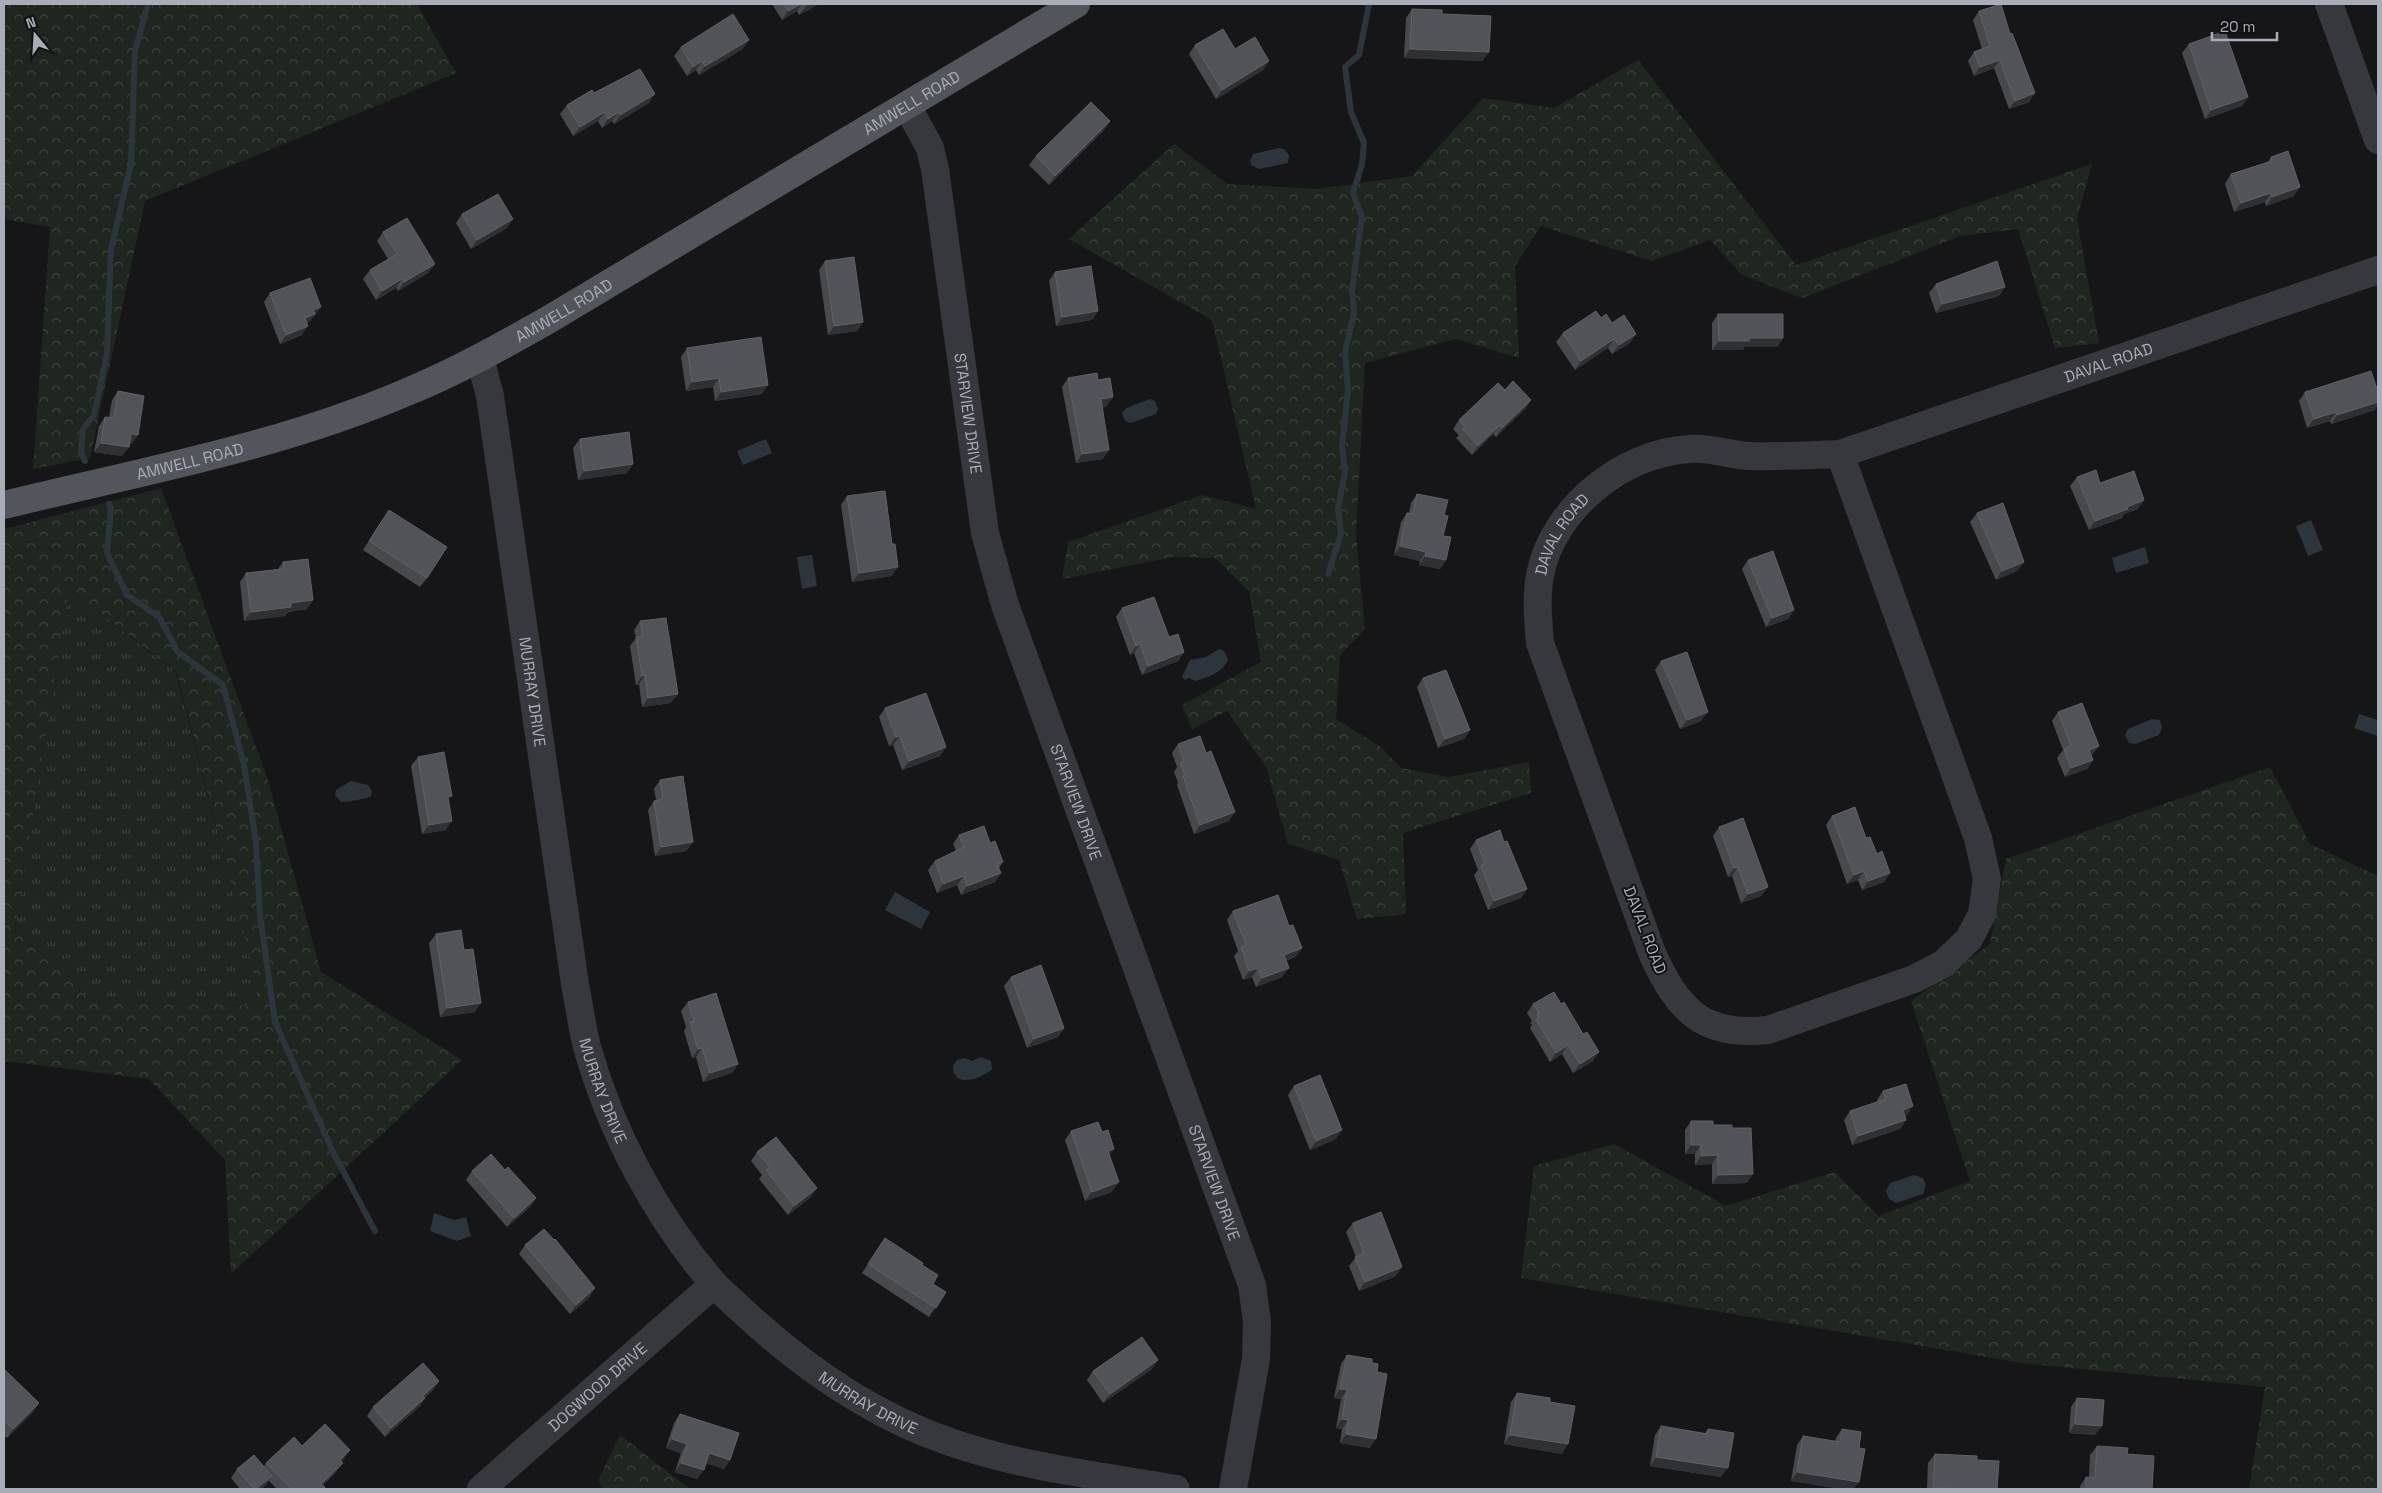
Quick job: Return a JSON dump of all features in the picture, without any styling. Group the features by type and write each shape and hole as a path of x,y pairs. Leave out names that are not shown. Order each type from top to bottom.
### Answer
{"main road":[{"name":"AMWELL ROAD","path":"4,505 250,445 334,419 406,393 480,358 654,259 1076,4"}],"street":[{"path":"2329,4 2378,140"},
{"name":"STARVIEW DRIVE","path":"907,106 930,148 935,169 985,533 993,567 1005,605 1252,1285 1257,1322 1256,1359 1233,1489"},
{"name":"DAVAL ROAD","path":"1840,454 1978,838 1987,878 1982,914 1969,939 1956,952 1943,964 1914,980 1768,1030 1745,1033 1718,1028 1696,1016 1679,1003 1664,980 1652,953 1540,643 1537,611 1540,574 1552,542 1573,511 1593,488 1627,466 1661,454 1690,448 1749,456 1840,454 2378,270"},
{"name":"MURRAY DRIVE","path":"480,358 490,396 575,984 587,1047 615,1122 634,1164 656,1203 714,1284 770,1336 808,1366 855,1397 894,1419 950,1443 1025,1462 1176,1489"},
{"name":"DOGWOOD DRIVE","path":"481,1489 714,1284"}],"green space":[{"path":"4,4 417,4 456,73 145,201 90,458 33,469 50,227 4,219"},
{"path":"1638,60 1796,265 2092,164 2077,219 2099,343 2055,348 2018,229 1961,236 1802,298 1742,275 1710,240 1652,261 1541,226 1515,266 1519,358 1456,339 1365,363 1356,534 1365,629 1340,655 1336,719 1381,747 1401,768 1449,777 1529,762 1531,793 1403,833 1406,914 1357,919 1339,860 1288,844 1266,767 1227,711 1192,729 1182,705 1261,662 1249,591 1215,558 1173,557 1062,579 1068,542 1202,495 1256,509 1212,320 1069,239 1174,144 1227,184 1316,189 1412,176 1483,98 1554,108"},
{"path":"161,488 267,777 321,972 462,1060 231,1274 225,1160 149,1079 4,1061 4,529","holes":["69,589 177,673 262,1006 92,1002 15,928"]},
{"path":"69,589 176,673 263,1006 92,1002 15,928"},
{"path":"2270,767 2310,844 2378,876 2378,1489 2249,1489 2265,1387 2022,1363 1521,1278 1534,1166 1614,1144 1726,1206 1835,1172 1878,1216 1970,1181 1911,1001 1990,944 2006,859"},
{"path":"620,1435 690,1489 603,1489 598,1480"}],"shaded area":[{"path":"1279,148 1284,149 1289,155 1288,163 1259,169 1251,165 1250,161 1253,154"},
{"path":"1150,399 1155,401 1158,409 1156,414 1131,423 1125,421 1122,413 1126,408"},
{"path":"766,439 772,453 743,465 737,451"},
{"path":"2311,520 2323,550 2308,556 2296,526"},
{"path":"2145,547 2149,563 2116,573 2112,558"},
{"path":"812,555 817,586 802,589 797,557"},
{"path":"1219,649 1224,651 1228,659 1223,668 1210,676 1195,681 1189,678 1185,680 1182,677 1190,660 1206,657"},
{"path":"2359,714 2378,720 2378,736 2354,728"},
{"path":"2152,719 2160,720 2162,728 2159,735 2135,744 2129,743 2125,735 2128,729"},
{"path":"351,781 368,785 372,791 371,796 341,802 335,795 336,790"},
{"path":"895,892 930,912 921,929 885,910"},
{"path":"981,1057 991,1061 992,1069 982,1076 969,1080 957,1078 953,1066 957,1060 965,1058 972,1061"},
{"path":"1914,1175 1923,1178 1926,1185 1923,1194 1896,1203 1889,1199 1886,1191 1890,1183"},
{"path":"434,1213 455,1220 466,1217 471,1236 457,1241 430,1231"}],"building":[{"path":"784,4 801,4 788,11"},
{"path":"2001,4 2010,34 2012,33 2035,93 2015,101 2000,60 1980,67 1974,52 1990,46 1979,11"},
{"path":"1412,9 1442,10 1442,14 1491,16 1489,52 1410,49"},
{"path":"733,14 749,40 705,66 702,61 693,67 681,47"},
{"path":"1223,29 1235,49 1255,37 1269,61 1222,90 1195,45"},
{"path":"2225,31 2248,97 2211,110 2189,44"},
{"path":"640,69 655,94 620,115 619,112 608,119 605,112 580,127 567,105 592,90 594,93"},
{"path":"1091,102 1110,121 1055,176 1036,156"},
{"path":"2288,151 2300,187 2272,197 2271,193 2241,203 2231,174 2272,161 2271,157"},
{"path":"498,194 513,219 477,240 462,214"},
{"path":"407,218 435,264 404,282 402,279 382,291 370,270 397,254 383,232"},
{"path":"854,257 863,322 834,326 825,261"},
{"path":"1997,261 2005,287 1942,304 1936,284"},
{"path":"1091,266 1098,311 1062,317 1055,272"},
{"path":"310,278 321,307 313,310 315,314 305,318 308,326 286,335 270,293"},
{"path":"1596,311 1601,318 1606,314 1612,323 1624,315 1636,334 1619,345 1614,339 1581,361 1563,333"},
{"path":"1718,314 1783,314 1783,338 1749,338 1749,341 1719,341"},
{"path":"761,337 768,385 721,392 719,378 692,382 687,348"},
{"path":"2371,371 2378,392 2378,402 2337,415 2336,412 2314,419 2305,392"},
{"path":"1097,373 1098,380 1110,378 1113,397 1101,399 1109,450 1082,454 1068,378"},
{"path":"1513,381 1531,400 1502,428 1500,425 1478,446 1463,429 1465,427 1459,420 1498,383 1505,390"},
{"path":"118,391 144,396 138,435 131,434 129,447 101,443 105,417 114,418"},
{"path":"629,432 633,464 584,471 580,439"},
{"path":"2096,470 2100,483 2134,471 2144,500 2127,507 2128,509 2095,521 2077,477"},
{"path":"885,491 892,544 895,544 898,567 859,573 847,496"},
{"path":"1417,494 1448,500 1444,515 1448,516 1443,536 1451,537 1446,560 1425,556 1426,552 1400,546 1407,513 1413,514"},
{"path":"2003,503 2024,562 2002,571 1977,513"},
{"path":"389,510 447,547 427,578 369,541"},
{"path":"1773,551 1794,610 1772,618 1748,560"},
{"path":"308,559 313,600 291,603 291,607 251,612 246,573 284,569 283,562"},
{"path":"1154,597 1169,637 1178,634 1184,652 1148,666 1140,644 1136,646 1122,608"},
{"path":"666,618 678,694 648,698 645,675 642,676 636,637 643,636 640,621"},
{"path":"1687,652 1708,712 1687,720 1661,661"},
{"path":"1446,670 1470,730 1445,739 1423,678"},
{"path":"926,693 946,747 909,761 900,736 896,737 885,708"},
{"path":"2082,703 2099,746 2089,750 2093,760 2071,768 2064,749 2071,746 2058,712"},
{"path":"1200,736 1206,753 1211,751 1235,812 1200,825 1183,776 1185,775 1180,763 1184,761 1178,744"},
{"path":"444,752 452,796 448,797 452,821 429,825 418,757"},
{"path":"683,776 693,842 661,847 654,801 663,799 660,780"},
{"path":"1855,807 1866,838 1870,837 1877,854 1882,851 1890,873 1868,881 1864,871 1854,875 1832,816"},
{"path":"1743,818 1768,887 1748,894 1738,867 1734,868 1719,827"},
{"path":"984,826 990,843 995,841 1003,862 997,864 1001,873 967,886 964,876 943,884 935,861 964,847 959,835"},
{"path":"1500,830 1504,842 1507,841 1527,889 1494,901 1481,866 1485,864 1476,840"},
{"path":"1278,895 1289,926 1293,925 1302,948 1284,955 1289,968 1262,978 1258,968 1249,971 1241,947 1246,945 1233,911"},
{"path":"461,930 464,950 473,949 481,1003 447,1008 436,934"},
{"path":"1041,965 1064,1028 1034,1039 1011,977"},
{"path":"1554,992 1561,1004 1564,1002 1583,1034 1587,1032 1599,1052 1580,1064 1568,1045 1556,1053 1536,1019 1539,1018 1537,1014 1539,1013 1533,1004"},
{"path":"716,993 738,1064 710,1073 702,1048 698,1049 690,1022 694,1021 688,1002"},
{"path":"1320,1075 1342,1130 1316,1141 1294,1086"},
{"path":"1906,1084 1913,1106 1903,1110 1906,1120 1858,1136 1850,1111 1886,1099 1883,1091"},
{"path":"1691,1121 1713,1121 1713,1125 1751,1128 1753,1174 1718,1175 1718,1155 1701,1156 1701,1145 1691,1145"},
{"path":"1098,1122 1102,1132 1108,1130 1114,1149 1108,1151 1119,1182 1092,1192 1071,1131"},
{"path":"776,1137 817,1188 794,1206 766,1170 770,1167 757,1152"},
{"path":"491,1154 505,1170 508,1167 536,1198 514,1218 472,1171"},
{"path":"1381,1212 1402,1267 1365,1282 1355,1257 1364,1253 1353,1223"},
{"path":"544,1229 555,1239 595,1288 576,1305 525,1245"},
{"path":"885,1238 938,1275 933,1284 946,1292 936,1308 868,1264"},
{"path":"1142,1337 1158,1360 1110,1394 1093,1371"},
{"path":"1347,1355 1372,1359 1372,1363 1378,1364 1377,1372 1387,1374 1376,1439 1346,1434 1348,1420 1342,1419 1347,1390 1340,1389"},
{"path":"423,1363 439,1381 423,1396 425,1398 391,1428 373,1407"},
{"path":"4,1369 39,1403 13,1429 4,1420"},
{"path":"1517,1393 1550,1398 1550,1402 1575,1406 1568,1444 1510,1435"},
{"path":"2077,1398 2104,1400 2102,1426 2075,1424"},
{"path":"680,1414 739,1433 730,1460 709,1453 704,1470 681,1463 687,1444 672,1439"},
{"path":"325,1424 350,1450 340,1460 343,1463 321,1484 325,1487 323,1489 292,1489 266,1463 294,1437 302,1446"},
{"path":"1661,1426 1707,1434 1708,1429 1734,1433 1728,1468 1656,1457"},
{"path":"1842,1429 1861,1432 1859,1448 1865,1449 1859,1482 1797,1472 1803,1436 1840,1442"},
{"path":"2097,1446 2128,1448 2127,1454 2154,1456 2152,1489 2086,1489 2086,1477 2095,1478"},
{"path":"1935,1454 1977,1456 1977,1460 1999,1461 1997,1489 1933,1488"},
{"path":"254,1455 272,1476 256,1489 237,1469"}],"waterway":[{"path":"85,461 81,452 83,429 94,415 107,353 111,249 131,164 135,51 148,4"},
{"path":"1328,574 1341,534 1338,509 1345,472 1342,447 1348,390 1345,352 1354,313 1352,290 1362,217 1353,193 1362,164 1364,143 1351,112 1345,67 1359,55 1369,4"},
{"path":"109,504 111,508 107,553 127,595 159,617 178,652 223,685 244,765 256,843 260,915 275,1022 333,1152 375,1231"}]}
